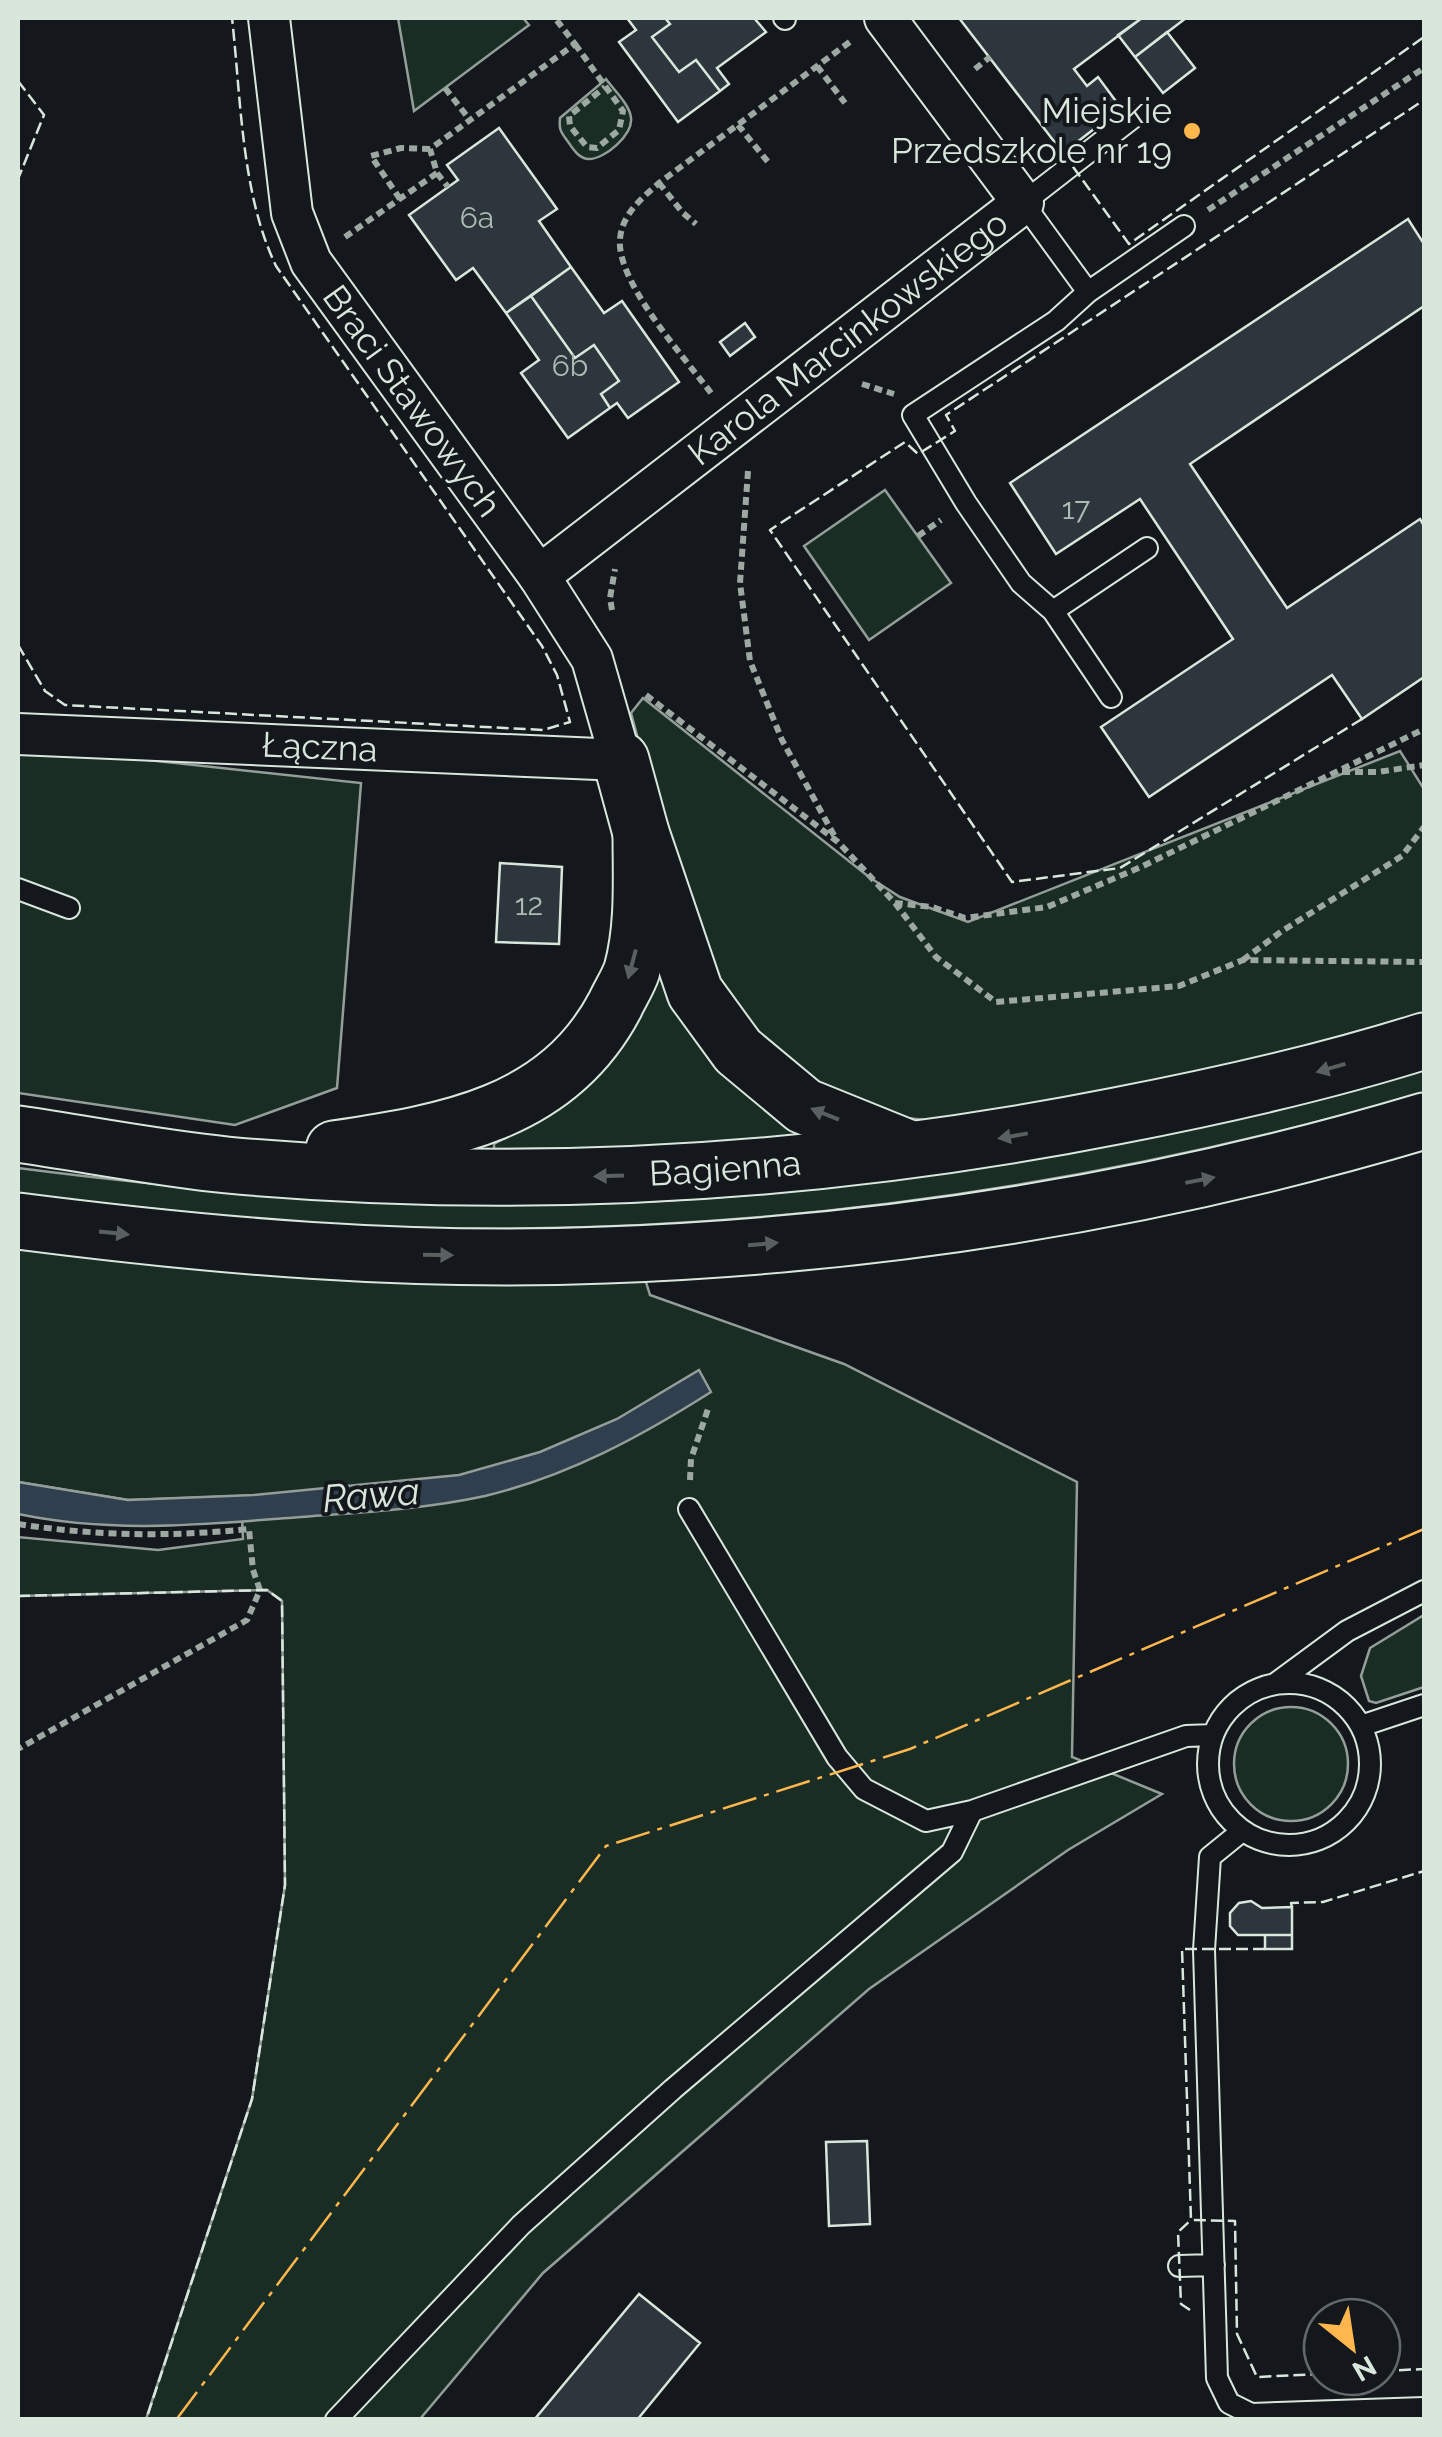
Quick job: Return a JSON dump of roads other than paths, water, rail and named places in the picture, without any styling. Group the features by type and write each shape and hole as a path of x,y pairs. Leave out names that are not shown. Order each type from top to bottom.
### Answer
{"main road":[{"path":"621,760 694,992 738,1051 804,1106 916,1150"},
{"path":"224,1164 426,1135 496,1113 560,1076 602,1028 631,974 641,921 642,833"},
{"name":"Bagienna","path":"18,1134 224,1164 395,1176 532,1179 741,1169 1010,1137 1205,1099 1424,1041"},
{"path":"18,1221 206,1242 353,1253 531,1256 682,1252 866,1234 1104,1199 1228,1174 1424,1121"}],"street":[{"name":"Braci Stawowych","path":"269,18 292,212 311,262 539,576 592,659 621,760"},
{"name":"Karola Marcinkowskiego","path":"539,576 1023,203 875,25"},
{"name":"Łączna","path":"18,734 621,760"}],"lane":[{"path":"1088,292 1023,203 1135,116"},
{"path":"1111,696 1052,612 1021,583 913,415 1056,321 1088,292 1184,226"},
{"path":"1052,612 1147,548"},
{"path":"18,890 69,908"},
{"path":"689,1509 837,1757 864,1789 926,1820 972,1811 1186,1736 1213,1735"},
{"path":"1275,1684 1301,1684 1325,1692 1346,1706 1361,1726 1370,1752 1369,1779 1360,1804 1343,1826 1320,1840 1294,1846 1267,1843 1242,1831 1223,1812 1211,1788 1208,1762 1213,1735 1228,1711 1249,1694 1275,1684 1347,1632 1424,1591"},
{"path":"1361,1726 1424,1705"},
{"path":"336,2420 521,2226 673,2089 952,1852 972,1811"},
{"path":"1242,1831 1210,1856 1204,1950 1217,2378 1229,2402 1251,2417 1424,2408"},
{"path":"1179,2266 1214,2265"}],"water":[{"name":"Rawa","path":"699,1370 711,1392 657,1424 574,1466 485,1496 380,1511 177,1525 82,1523 18,1514 18,1482 128,1500 253,1495 459,1475 540,1452 617,1419"}],"place":[{"name":"Miejskie Przedszkole nr 19","path":"1192,131"}]}
